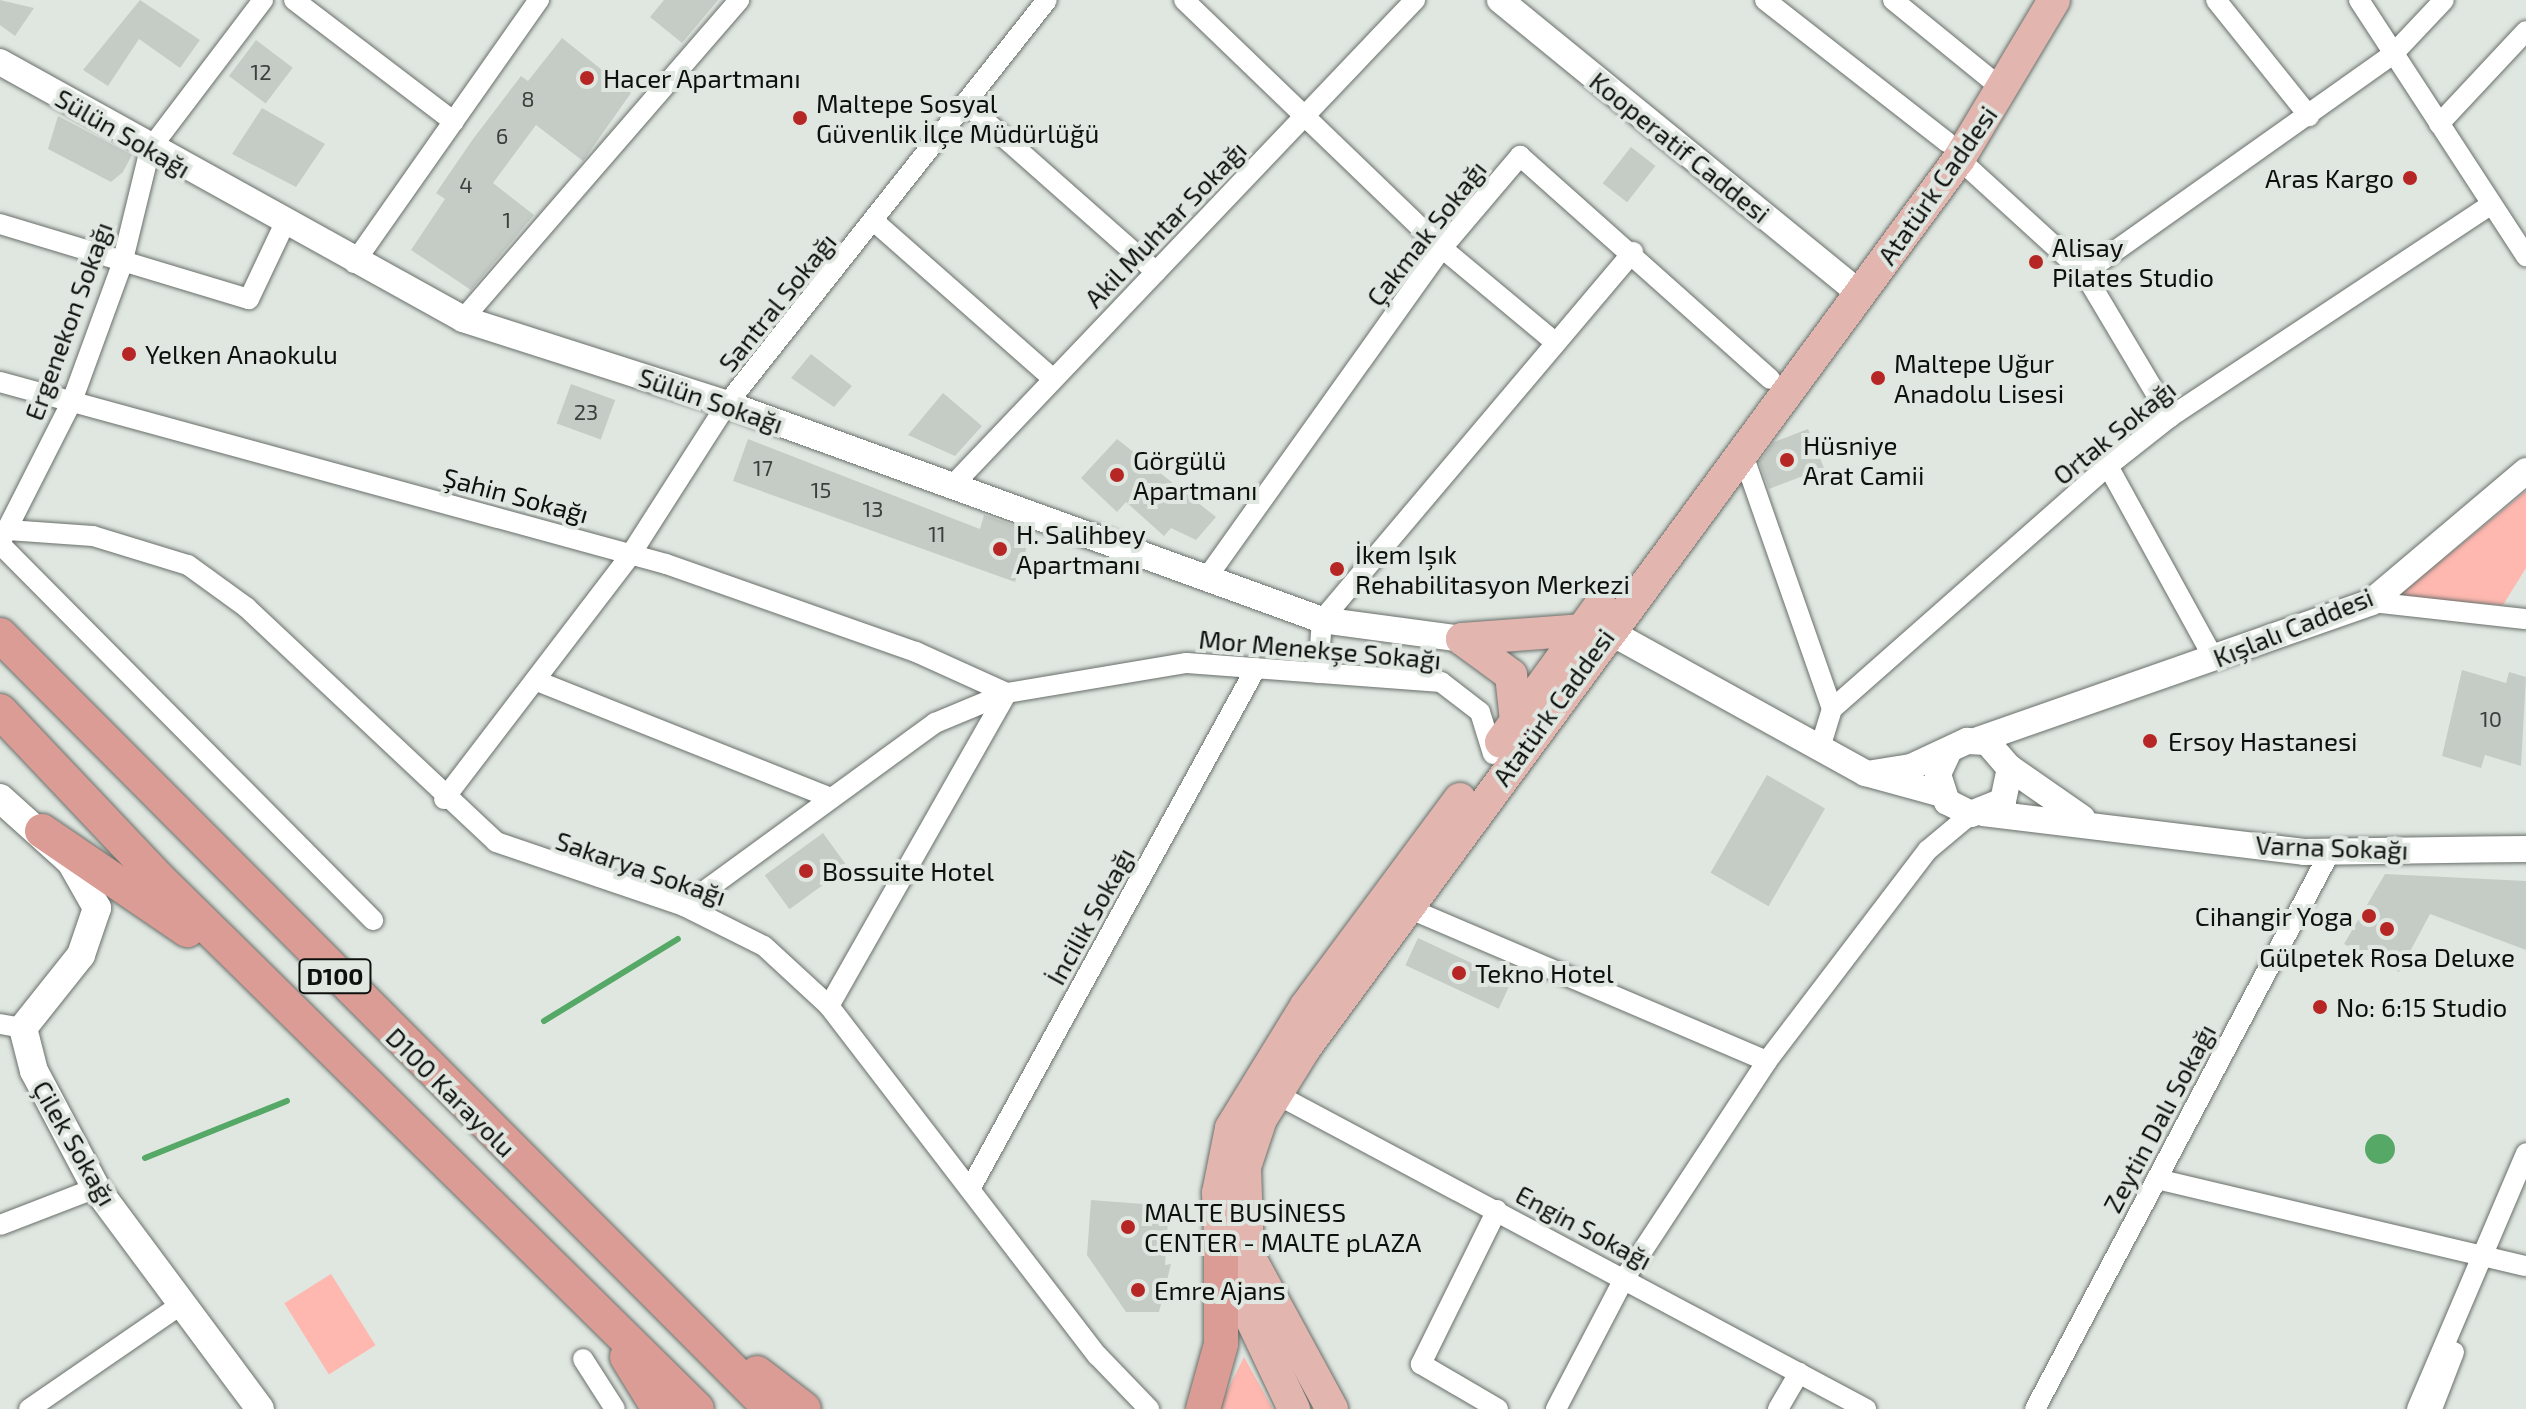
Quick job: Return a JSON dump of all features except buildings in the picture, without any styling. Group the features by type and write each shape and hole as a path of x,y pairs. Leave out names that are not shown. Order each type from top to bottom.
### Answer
{"highway":[{"name":"D100 Karayolu","path":"0,635 771,1409"},
{"name":"D100","path":"0,711 272,992 697,1409"},
{"path":"42,831 272,992"},
{"path":"1203,1409 1221,1344 1221,1255"},
{"path":"673,1314 804,1409"},
{"path":"606,1322 659,1409"}],"main road":[{"name":"Atatürk Caddesi","path":"1953,150 2032,0"},
{"name":"Atatürk Caddesi","path":"1294,1409 1221,1255 1222,1162 1246,1097 1516,721 1588,640 1741,449 1953,150 2054,0"},
{"name":"Atatürk Caddesi","path":"1332,1409 1248,1254 1245,1167 1276,1094 1408,908 1588,640 1770,379 1854,288"},
{"path":"1462,639 1588,640"},
{"path":"1462,639 1511,675 1516,721"},
{"name":"Çilek Sokağı","path":"1,800 42,831 91,892 96,923 12,1026 52,1112 96,1188 260,1409"}],"street":[{"name":"Ergenekon Sokağı","path":"3,539 72,401 122,264 150,149 263,0"},
{"path":"294,0 454,122"},
{"path":"354,263 539,0"},
{"path":"463,319 739,0"},
{"name":"Santral Sokağı","path":"444,799 631,554 727,404 875,222 1047,0"},
{"path":"1184,0 1303,120 1442,248 1556,343"},
{"name":"Akil Muhtar Sokağı","path":"953,485 1415,0"},
{"name":"Kooperatif Caddesi","path":"1500,0 1854,288"},
{"path":"1765,0 1953,150 2084,273 2170,417"},
{"path":"1893,0 1989,78"},
{"path":"2216,0 2309,116"},
{"path":"2359,0 2439,124 2487,207 2526,256"},
{"path":"2084,273 2393,54 2444,0"},
{"path":"2439,124 2526,31"},
{"name":"Sülün Sokağı","path":"0,62 284,225 463,319 727,404 1208,576 1322,620 1462,639"},
{"path":"965,103 1156,272"},
{"name":"Çakmak Sokağı","path":"1208,576 1442,248 1520,156 1633,252 1770,379"},
{"name":"Ortak Sokağı","path":"1832,709 2108,466 2170,417 2487,207"},
{"path":"875,222 1052,378"},
{"path":"0,224 122,264 249,299 284,225"},
{"path":"1318,673 1322,620 1633,252"},
{"name":"Şahin Sokağı","path":"0,382 631,554 916,652 1007,693"},
{"path":"1741,449 1832,709 1820,748"},
{"path":"2108,466 2214,659"},
{"name":"Kışlalı Caddesi","path":"1978,740 2073,711 2371,602 2526,471"},
{"name":"Sakarya Sokağı","path":"3,539 93,536 188,565 246,607 444,799 519,853 684,906 764,946 829,1006 1098,1356 1149,1409"},
{"path":"3,539 373,920"},
{"path":"2371,602 2526,619"},
{"path":"1588,640 1675,669 1865,773 1944,798 1977,813"},
{"name":"Mor Menekşe Sokağı","path":"684,906 826,796 935,723 1007,693 1187,663 1456,688 1483,718 1493,754"},
{"name":"İncilik Sokağı","path":"970,1189 1256,668"},
{"path":"537,681 826,796"},
{"path":"829,1006 1007,693"},
{"name":"Kışlalı Caddesi","path":"2009,766 2017,748 2073,711"},
{"path":"1865,773 1891,773 1978,740 1995,746 2009,766 2092,824"},
{"path":"1928,850 1944,798 1939,768 1949,750"},
{"path":"1556,1409 1624,1279 1767,1061 1928,850 1977,813 2003,801 2009,766"},
{"name":"Varna Sokağı","path":"1977,813 2330,852 2526,849"},
{"name":"Zeytin Dalı Sokağı","path":"2035,1409 2330,852"},
{"path":"1408,908 1767,1061"},
{"name":"Engin Sokağı","path":"1276,1094 1866,1409"},
{"path":"2417,1409 2526,1153"},
{"path":"2157,1179 2484,1253 2526,1266"},
{"path":"0,1225 96,1188"},
{"path":"1497,1210 1421,1364 1498,1409"},
{"path":"2432,1409 2482,1279 2484,1253"},
{"path":"38,1407 183,1303"},
{"path":"583,1359 615,1409"},
{"path":"1778,1409 1799,1373"}],"shaded area":[{"path":"2526,491 2526,568 2503,605 2397,597"},
{"path":"2380,1134 2391,1138 2395,1149 2391,1160 2380,1164 2369,1160 2365,1149 2369,1138"},
{"path":"331,1274 376,1345 329,1374 284,1303"},
{"path":"1244,1357 1273,1409 1218,1409"}],"waterway":[{"path":"544,1021 678,939"},
{"path":"145,1158 287,1101"}],"place":[{"name":"Hacer Apartmanı","path":"587,78"},
{"name":"Maltepe Sosyal Güvenlik İlçe Müdürlüğü","path":"800,118"},
{"name":"Aras Kargo","path":"2410,178"},
{"name":"Alisay Pilates Studio","path":"2036,262"},
{"name":"Yelken Anaokulu","path":"129,354"},
{"name":"Maltepe Uğur Anadolu Lisesi","path":"1878,378"},
{"name":"Hüsniye Arat Camii","path":"1787,460"},
{"name":"Görgülü Apartmanı","path":"1117,475"},
{"name":"H. Salihbey Apartmanı","path":"1000,549"},
{"name":"İkem Işık Rehabilitasyon Merkezi","path":"1337,569"},
{"name":"Ersoy Hastanesi","path":"2150,741"},
{"name":"Bossuite Hotel","path":"806,871"},
{"name":"Cihangir Yoga","path":"2369,916"},
{"name":"Gülpetek Rosa Deluxe","path":"2387,929"},
{"name":"Tekno Hotel","path":"1459,973"},
{"name":"No: 6:15 Studio","path":"2320,1007"},
{"name":"MALTE BUSİNESS CENTER - MALTE pLAZA","path":"1128,1227"},
{"name":"Emre Ajans","path":"1138,1290"}]}
